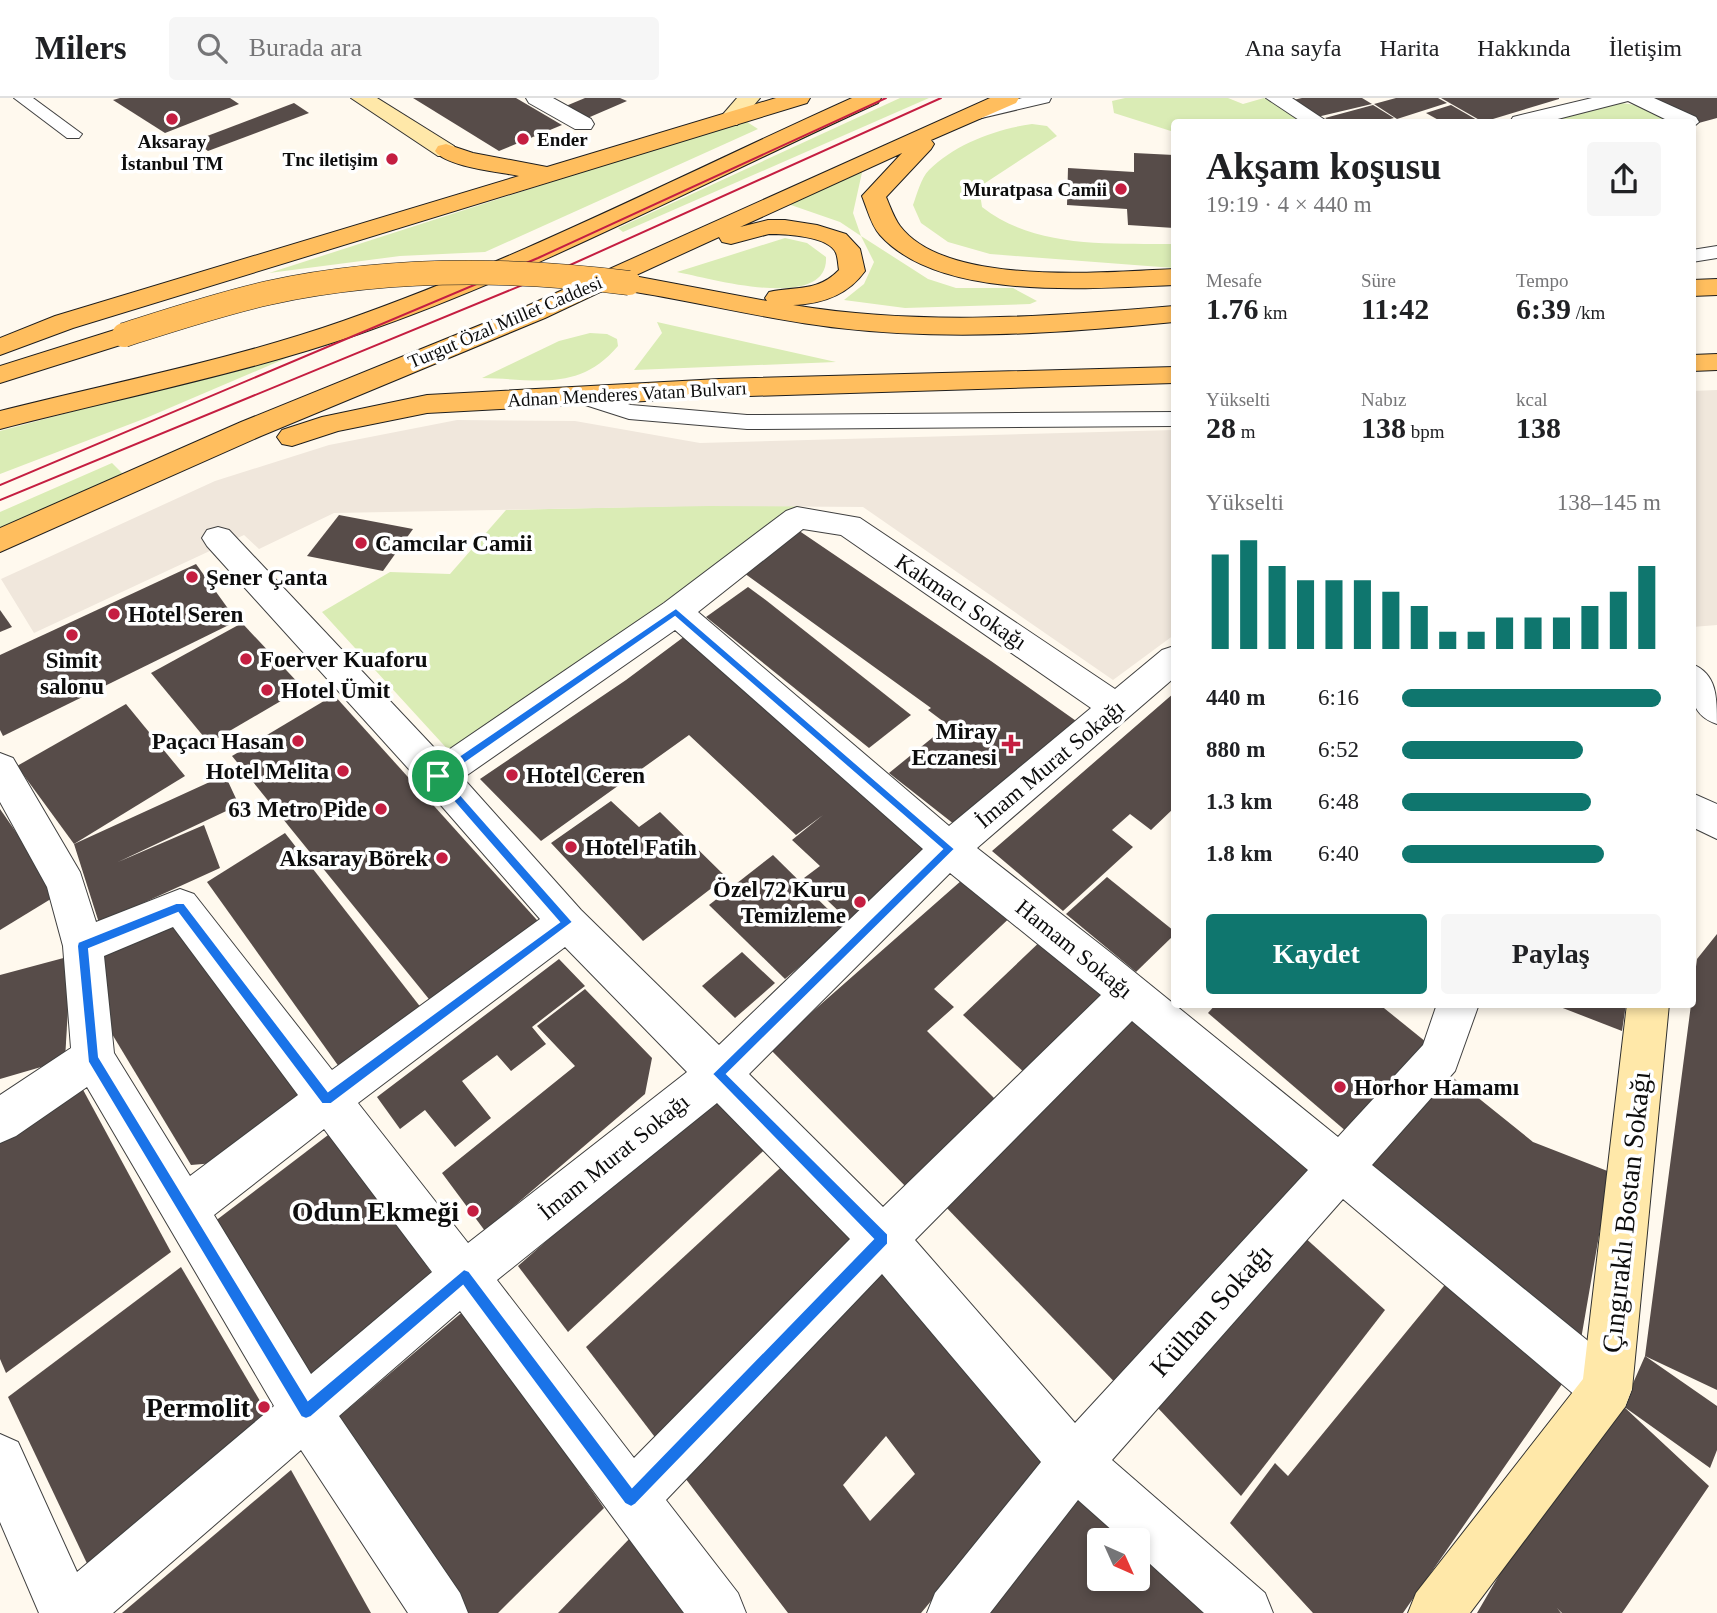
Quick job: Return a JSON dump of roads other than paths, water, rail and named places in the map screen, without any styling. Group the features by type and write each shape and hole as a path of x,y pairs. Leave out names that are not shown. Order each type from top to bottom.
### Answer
{"main road":[{"path":"0,346 75,318 799,98"},
{"path":"0,420 327,335 399,310 680,187 870,98"},
{"name":"Turgut Özal Millet Caddesi","path":"0,541 353,386 536,312 955,119 1007,98"},
{"path":"955,119 923,144 874,196 877,214 885,228 898,240 935,263 977,275 1018,278 1171,277"},
{"path":"446,151 468,159 546,174"},
{"path":"429,210 447,185 449,164 446,151"},
{"path":"671,250 768,227 785,226 837,239 849,249 852,271 840,286 825,293 779,298 701,296"},
{"path":"0,375 268,293 396,273 521,271 629,283 838,320 881,324 1038,323 1171,314"},
{"path":"1696,288 1717,287"},
{"path":"1696,363 1717,362"},
{"name":"Adnan Menderes Vatan Bulvarı","path":"93,499 225,460 332,423 427,404 733,387 1171,375"}],"street":[{"path":"362,98 446,151"},
{"path":"537,98 583,124"},
{"path":"729,120 749,98"},
{"path":"1277,98 1312,119"},
{"path":"1533,119 1619,98"},
{"path":"1636,98 1680,119"},
{"name":"Kakmacı Sokağı","path":"676,612 797,517 849,526 1116,707"},
{"path":"218,538 438,776 568,922 883,1239 1075,1462 1245,1613"},
{"path":"438,776 676,612"},
{"name":"Hamam Sokağı","path":"676,612 949,849 1130,994 1606,1389"},
{"name":"İmam Murat Sokağı","path":"69,1613 464,1276 719,1074 949,849 1171,661"},
{"path":"1696,668 1717,665"},
{"path":"1696,682 1717,710"},
{"path":"4,785 66,884 83,946 93,1058 306,1412 440,1613"},
{"path":"1696,810 1717,823"},
{"path":"83,946 180,906 718,1613"},
{"path":"185,1208 568,922"},
{"path":"631,1499 883,1239 1130,994"},
{"name":"Külhan Sokağı","path":"955,1613 1075,1462 1440,1056 1457,1008"},
{"name":"Çıngıraklı Bostan Sokağı","path":"1436,1613 1606,1389 1648,1008"},
{"path":"0,1121 93,1058"},
{"path":"0,1460 69,1613"}],"lane":[{"path":"22,98 72,134"},
{"path":"955,119 1043,98"},
{"path":"1696,255 1717,252"},
{"path":"584,397 629,412 747,422 1171,419"}],"tram line":[{"path":"0,485 538,258 886,98"},
{"path":"0,500 559,270 941,98"}],"place":[{"name":"Aksaray İstanbul TM","path":"172,119"},
{"name":"Ender","path":"523,139"},
{"name":"Tnc iletişim","path":"392,159"},
{"name":"Muratpasa Camii","path":"1121,189"},
{"name":"Camcılar Camii","path":"361,543"},
{"name":"Şener Çanta","path":"192,577"},
{"name":"Hotel Seren","path":"114,614"},
{"name":"Simit salonu","path":"72,635"},
{"name":"Foerver Kuaforu","path":"246,659"},
{"name":"Hotel Ümit","path":"267,690"},
{"name":"Paçacı Hasan","path":"298,741"},
{"name":"Miray Eczanesi","path":"1011,744"},
{"name":"Hotel Melita","path":"343,771"},
{"name":"Hotel Ceren","path":"512,775"},
{"name":"63 Metro Pide","path":"381,809"},
{"name":"Hotel Fatih","path":"571,847"},
{"name":"Aksaray Börek","path":"442,858"},
{"name":"Özel 72 Kuru Temizleme","path":"860,902"},
{"name":"Horhor Hamamı","path":"1340,1087"},
{"name":"Odun Ekmeği","path":"473,1211"},
{"name":"Permolit","path":"264,1407"}]}
